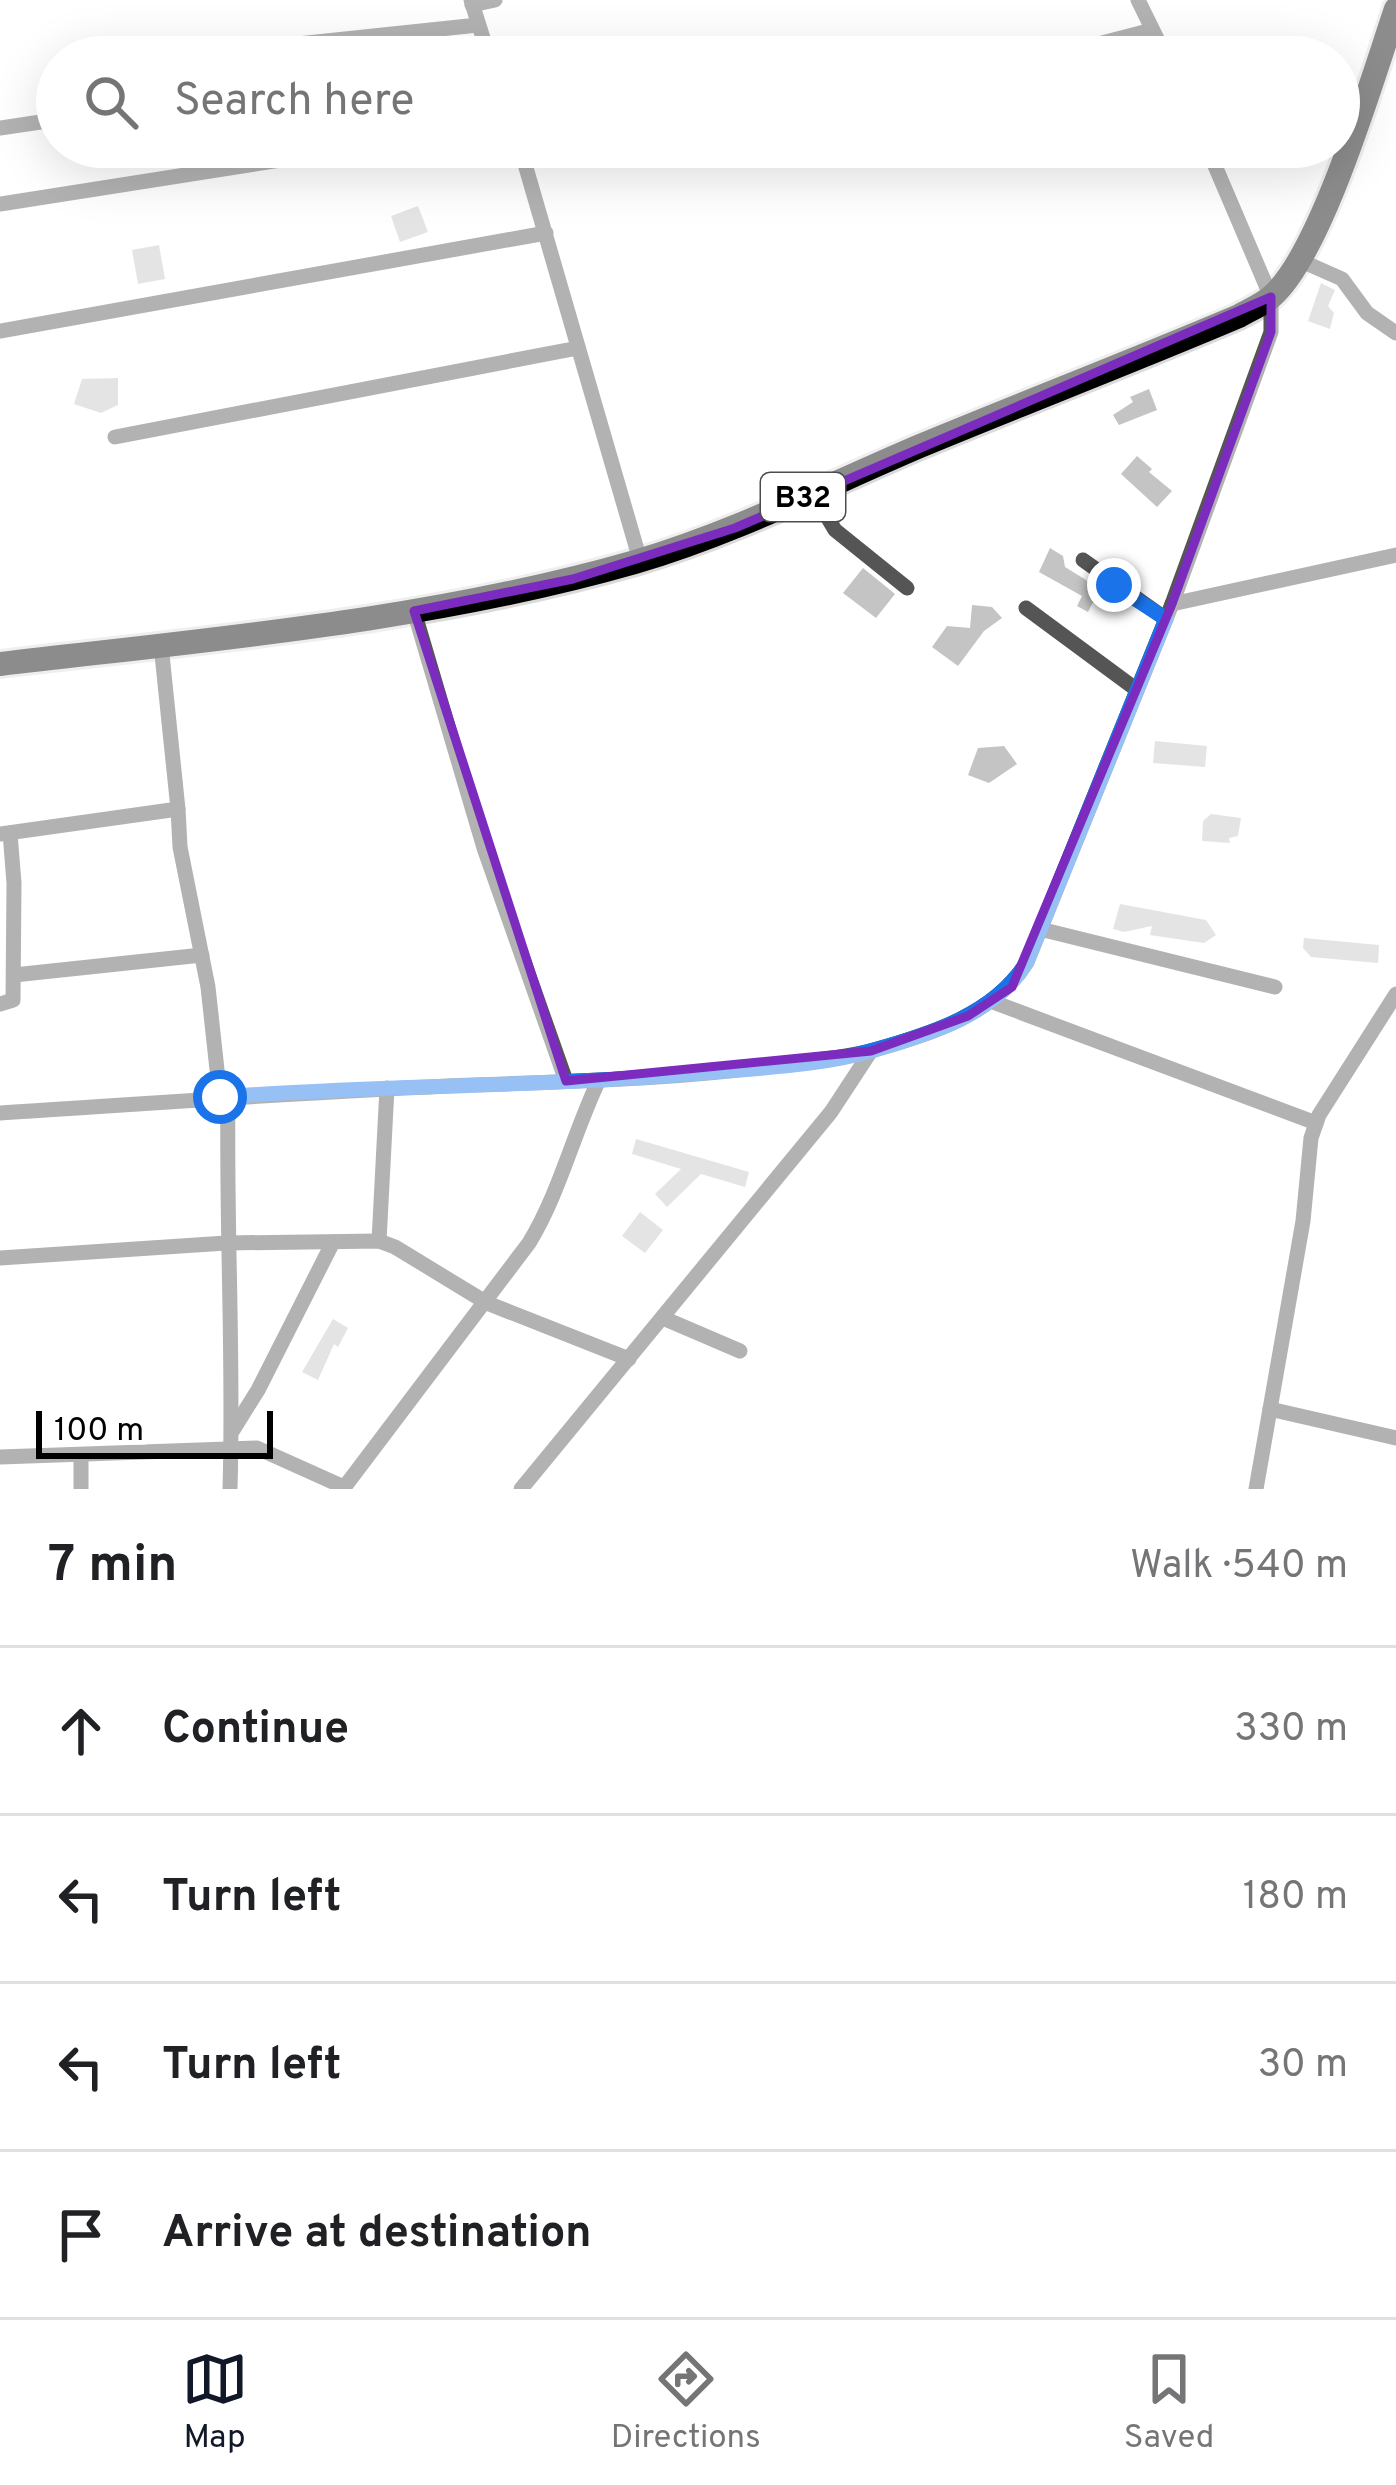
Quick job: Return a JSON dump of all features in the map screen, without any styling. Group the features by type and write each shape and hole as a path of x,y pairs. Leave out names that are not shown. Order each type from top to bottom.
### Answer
{"highway":[{"name":"B32","path":"1360,111 1396,10"},
{"name":"B32","path":"0,664 500,596 640,560 735,528 1222,324 1271,297 1300,260 1339,168"}],"street":[{"path":"482,36 472,3 495,0"},
{"path":"1138,0 1155,36"},
{"path":"373,36 478,25"},
{"path":"1129,36 1152,30"},
{"path":"0,128 36,123"},
{"path":"0,204 230,168"},
{"path":"526,168 640,560"},
{"path":"0,1114 387,1088 598,1082 753,1069 871,1052 993,1002 1012,987 1040,929 1168,611 1271,332 1271,297 1216,168"},
{"path":"0,331 546,233"},
{"path":"1300,260 1342,278 1367,313 1396,332"},
{"path":"115,436 578,348"},
{"path":"813,493 835,530 907,588"},
{"path":"1083,560 1168,611 1396,555"},
{"path":"1026,608 1137,689"},
{"path":"414,611 484,848 566,1081"},
{"path":"161,645 180,847 224,1097 226,1243 232,1302 230,1489"},
{"path":"0,1004 13,1000 14,975 14,883 5,834 178,809"},
{"path":"1040,929 1275,987"},
{"path":"14,975 202,955"},
{"path":"1256,1489 1316,1123 1390,1014 1396,994"},
{"path":"993,1002 1316,1123"},
{"path":"521,1489 851,1087 871,1052"},
{"path":"0,1457 231,1442 278,1454 343,1488 452,1342 487,1303 546,1216 598,1082"},
{"path":"379,1241 387,1088"},
{"path":"0,1258 226,1243 379,1241 487,1303 629,1359"},
{"path":"231,1442 333,1242"},
{"path":"663,1318 740,1351"},
{"path":"1270,1409 1396,1438"},
{"path":"81,1455 81,1489"}],"highlighted area":[{"path":"1271,297 1271,332 1172,604 1012,987 968,1016 871,1051 566,1081 414,611 573,579 735,528"}],"building":[{"path":"418,206 428,232 400,242 391,216"},
{"path":"159,245 165,279 138,284 132,250"},
{"path":"1321,283 1335,290 1328,306 1334,313 1330,329 1308,321"},
{"path":"118,378 118,405 101,413 74,404 82,379"},
{"path":"1149,389 1157,410 1119,425 1113,415 1133,402 1130,397"},
{"path":"1137,456 1172,491 1157,507 1121,474"},
{"path":"1050,548 1063,556 1065,567 1086,580 1107,611 1093,602 1088,612 1077,606 1082,596 1039,572"},
{"path":"863,568 895,594 876,618 843,593"},
{"path":"972,605 992,607 1002,618 984,631 958,666 932,647 947,626 970,628"},
{"path":"1155,741 1207,746 1205,767 1153,763"},
{"path":"1004,746 1017,764 989,783 968,775 978,748"},
{"path":"1211,814 1241,818 1238,836 1229,838 1230,843 1202,841 1203,821"},
{"path":"1120,904 1206,920 1216,935 1204,943 1150,935 1152,926 1124,932 1113,929"},
{"path":"1304,938 1379,945 1378,963 1311,957 1303,948"},
{"path":"636,1139 749,1172 745,1187 701,1174 667,1207 655,1194 681,1169 632,1154"},
{"path":"640,1212 663,1230 645,1253 622,1236"},
{"path":"333,1319 348,1328 338,1347 334,1344 318,1380 302,1372"}],"route":[{"path":"220,1097 598,1082 753,1069 871,1052 993,1002 1012,987 1027,962 1166,619 1114,585"}]}
